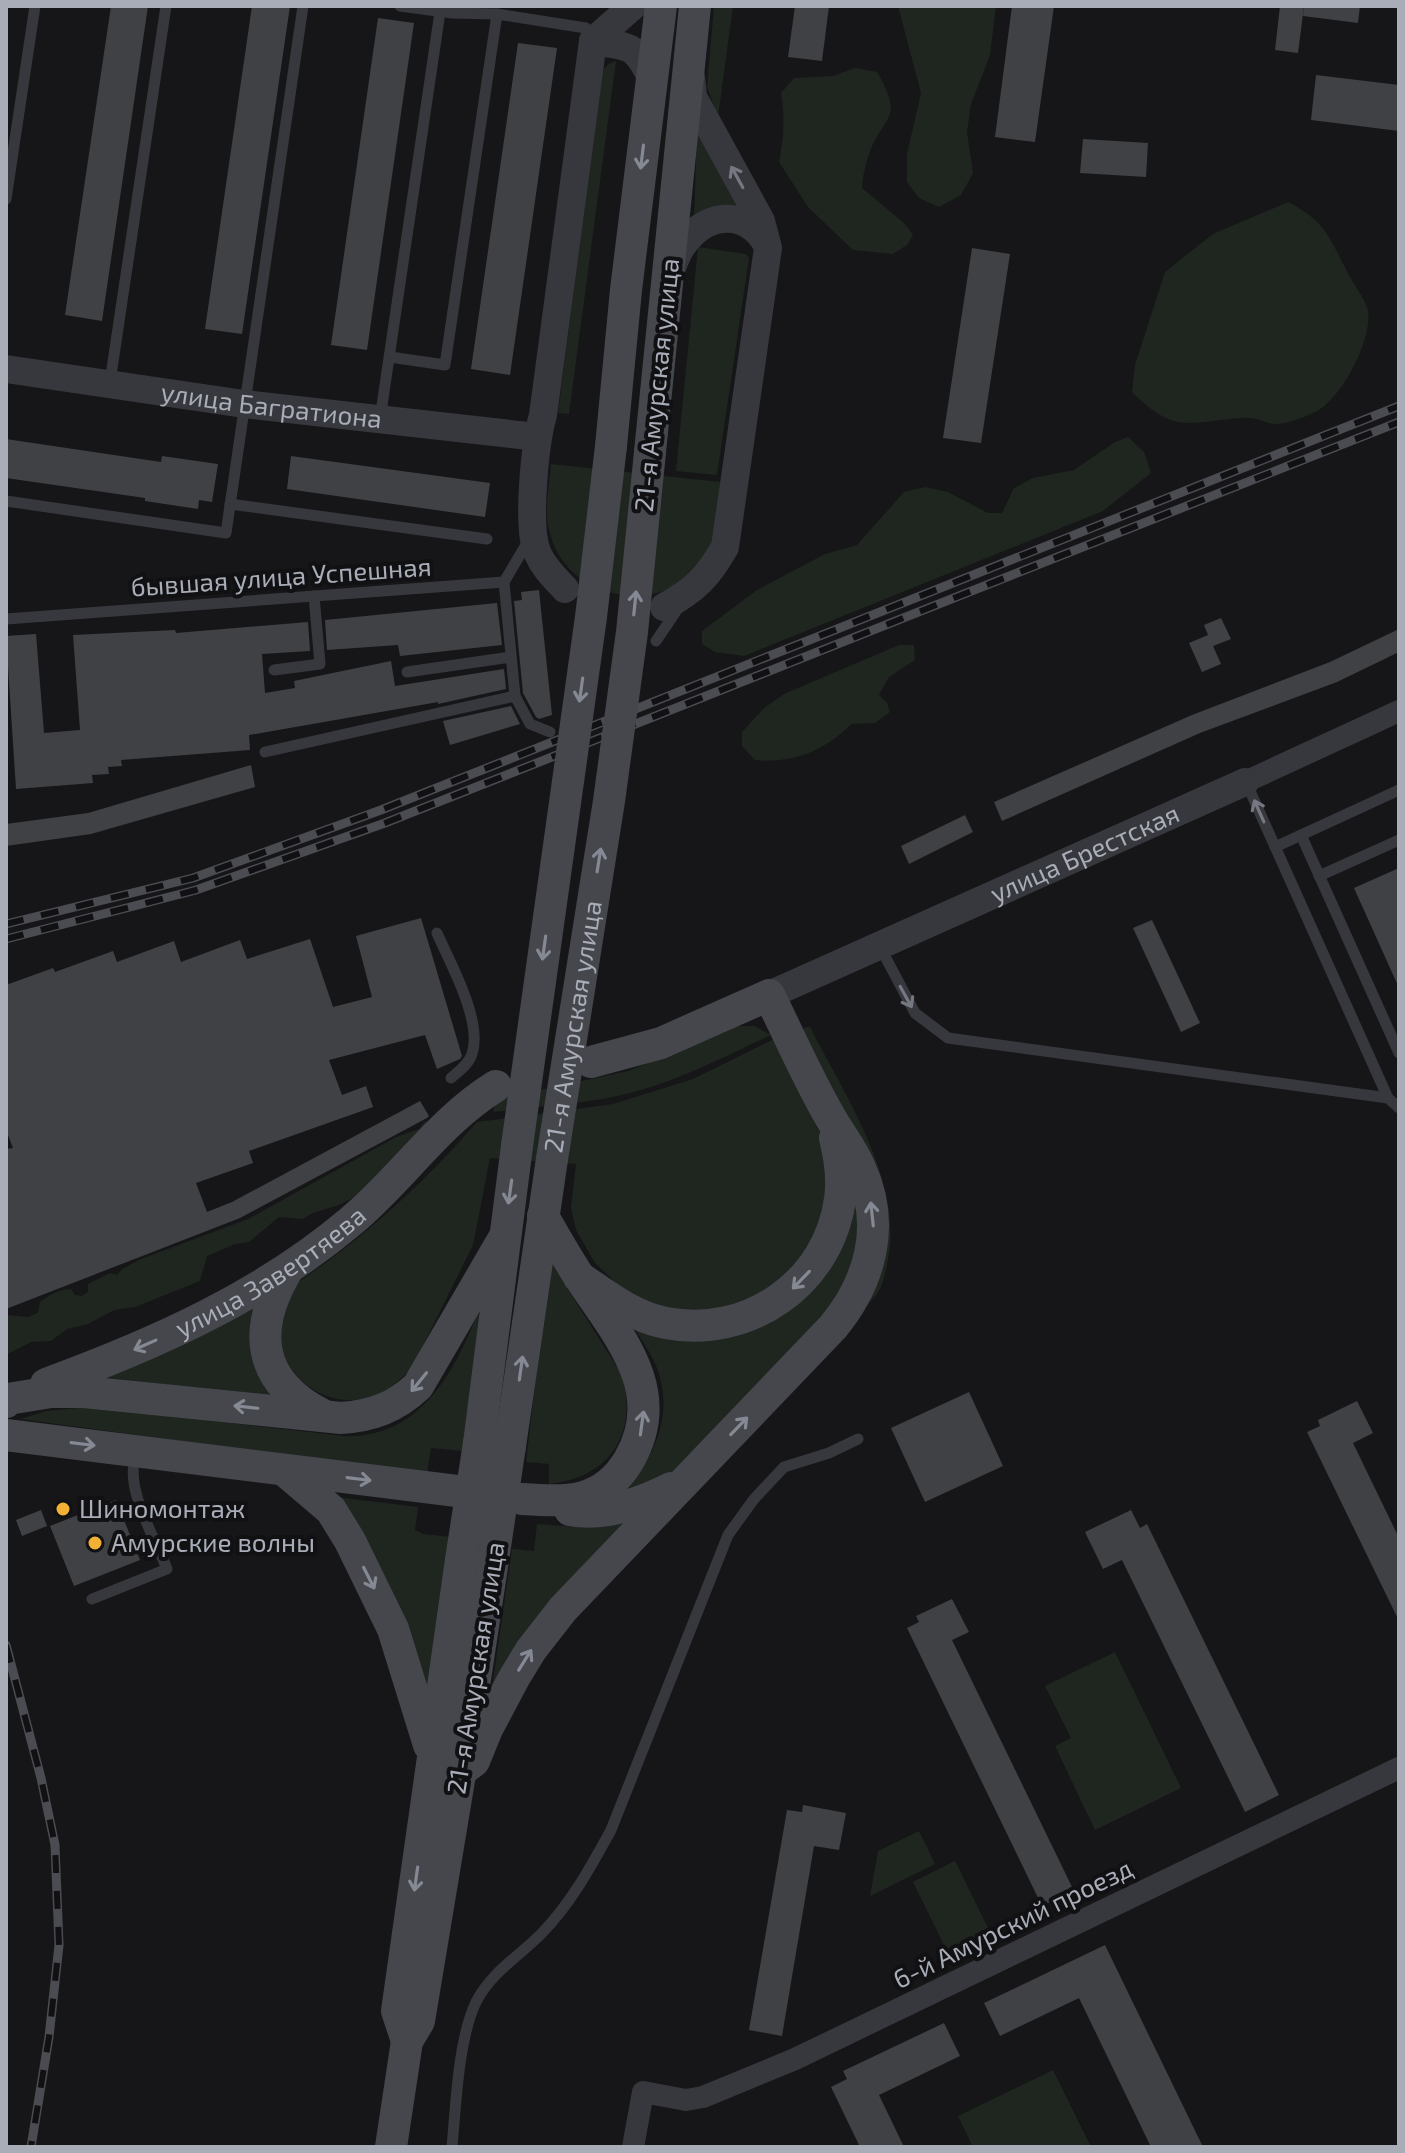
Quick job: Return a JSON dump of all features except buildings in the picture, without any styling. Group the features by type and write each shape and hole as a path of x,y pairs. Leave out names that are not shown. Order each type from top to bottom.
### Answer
{"main road":[{"name":"21-я Амурская улица","path":"494,1444 504,1238 591,617 626,290 661,6"},
{"name":"21-я Амурская улица","path":"391,2147 407,2041 397,2011 447,1764 494,1444 543,1216 609,801 632,632 695,6"},
{"path":"282,1468 331,1510 355,1551 400,1646 447,1764 474,1761 501,1701 546,1629 600,1568 833,1327 853,1300 865,1274 873,1236 867,1184 769,995 661,1043 591,1062"},
{"name":"улица Завертяева","path":"7,1417 179,1330 288,1269 353,1220 469,1103 496,1086"},
{"path":"579,1277 634,1312 661,1323 685,1326 735,1322 778,1300 799,1284 817,1262 839,1208 841,1169 829,1115"},
{"path":"543,1216 637,1370 643,1392 644,1426 626,1464 604,1488 580,1499 534,1500 581,1512 609,1510 657,1495 685,1482"},
{"path":"7,1417 51,1392 84,1392 357,1417 382,1411 398,1403 418,1386 504,1238"},
{"path":"288,1269 277,1287 265,1322 267,1352 272,1367 293,1396 324,1415"},
{"path":"7,1417 138,1451 457,1491"}],"street":[{"path":"565,589 537,552 532,534 537,437 543,415 593,41 633,6"},
{"path":"593,41 628,47 639,57 652,79"},
{"path":"677,600 707,576 725,547 768,248 761,221 693,97 689,59"},
{"path":"669,274 684,242 699,228 717,220 749,222 768,248"},
{"name":"улица Багратиона","path":"6,369 244,404 537,437"},
{"name":"улица Брестская","path":"769,995 1399,711"},
{"name":"6-й Амурский проезд","path":"633,2147 643,2092 686,2100 703,2097 795,2059 1399,1768"}],"lane":[{"path":"6,199 35,6"},
{"path":"110,383 166,6"},
{"path":"6,501 226,533 303,6"},
{"path":"400,6 497,14 586,28 593,41"},
{"path":"380,419 448,10"},
{"path":"390,357 445,365 497,14"},
{"path":"230,504 487,539"},
{"path":"532,534 504,582 515,696 530,724 550,732"},
{"name":"бывшая улица Успешная","path":"6,619 504,582"},
{"path":"274,670 320,664 314,596"},
{"path":"656,641 677,600"},
{"path":"407,672 511,657"},
{"path":"265,752 515,696"},
{"path":"1245,782 1388,1098 1399,1108"},
{"path":"1275,847 1399,790"},
{"path":"1301,835 1399,1053"},
{"path":"1319,876 1399,840"},
{"path":"437,933 468,1007 474,1043 471,1058 451,1078"},
{"path":"878,945 915,1013 948,1038 1388,1098"},
{"path":"452,2147 457,2086 476,2004 502,1966 540,1935 564,1909 611,1830 728,1535 754,1499 784,1467 829,1453 858,1439"},
{"path":"92,1599 167,1569 132,1482 132,1463 138,1451"}],"shaded area":[{"path":"714,6 733,6 718,117 707,87"},
{"path":"898,6 996,6 990,55 971,104 967,132 973,173 961,195 939,207 919,198 907,182 907,154 921,93"},
{"path":"616,61 569,414 558,413 601,77 606,66"},
{"path":"855,68 877,72 891,104 888,118 869,155 862,188 904,223 913,235 907,245 893,254 853,250 808,207 779,162 783,128 781,93 794,78 833,76"},
{"path":"697,133 739,209 694,218"},
{"path":"1288,202 1301,209 1326,232 1367,307 1366,333 1345,381 1335,395 1315,412 1284,423 1248,418 1184,423 1160,415 1132,392 1135,365 1165,272 1213,234"},
{"path":"698,247 746,254 749,258 717,475 676,471"},
{"path":"1128,437 1144,452 1151,473 1103,511 744,656 715,652 702,644 702,631 757,590 825,554 857,545 904,492 925,487 948,492 988,513 1002,513 1014,488 1033,478 1074,470 1115,442"},
{"path":"551,464 720,482 716,528 704,561 679,584 659,593 637,596 615,594 594,587 576,575 561,558 551,537 547,510"},
{"path":"899,645 914,645 915,660 889,677 879,695 890,712 875,723 851,724 819,748 782,760 755,760 742,746 742,732 764,708 784,694"},
{"path":"737,1026 754,1026 771,1035 687,1074 634,1092 582,1102 493,1112 495,1103 503,1098 628,1071"},
{"path":"810,1027 855,1111 880,1172 888,1203 891,1234 885,1272 879,1291 865,1307 878,1264 803,1029"},
{"path":"774,1039 821,1134 829,1181 817,1233 788,1274 753,1298 709,1311 675,1310 650,1303 617,1284 595,1263 576,1230 571,1208 576,1164 490,1158 473,1245 414,1364 388,1389 360,1399 332,1398 308,1386 289,1366 280,1340 283,1311 300,1281 394,1207 477,1122 613,1104 693,1079"},
{"path":"424,1122 430,1122 390,1167 356,1196 303,1219 279,1217 249,1242 235,1244 207,1256 200,1281 135,1307 114,1310 88,1324 67,1329 51,1341 31,1342 6,1355 6,1315 28,1317 38,1313 40,1302 62,1290 71,1289 75,1295 82,1296 88,1292 88,1284 110,1273 117,1275 141,1259 248,1219 396,1137 419,1129"},
{"path":"849,1197 862,1205 849,1288 683,1467 621,1494 643,1467 658,1437 662,1420 662,1386 657,1368 632,1325 750,1324"},
{"path":"552,1264 622,1375 626,1416 622,1434 603,1463 570,1480 549,1484 549,1464 526,1462 548,1272"},
{"path":"257,1296 281,1396 93,1376"},
{"path":"477,1315 480,1315 462,1451 431,1448 427,1474 20,1419 46,1411 89,1407 344,1436 370,1434 393,1427 429,1399 456,1360"},
{"path":"336,1497 418,1507 415,1530 451,1537 428,1688"},
{"path":"626,1523 491,1695 512,1549 534,1551 537,1524 591,1528"},
{"path":"1115,1652 1181,1788 1095,1830 1055,1746 1071,1738 1045,1686"},
{"path":"919,1831 935,1864 870,1896 878,1851"},
{"path":"955,1861 992,1936 950,1957 913,1882"},
{"path":"1053,2070 1091,2147 973,2147 958,2116"}],"railway":[{"path":"6,924 193,878 381,810 1399,406"},
{"path":"6,939 196,890 385,823 1399,422"},
{"path":"6,1645 55,1845 59,1945 49,2037 31,2147"}],"place":[{"name":"Шиномонтаж","path":"63,1509"},
{"name":"Амурские волны","path":"95,1543"}]}
